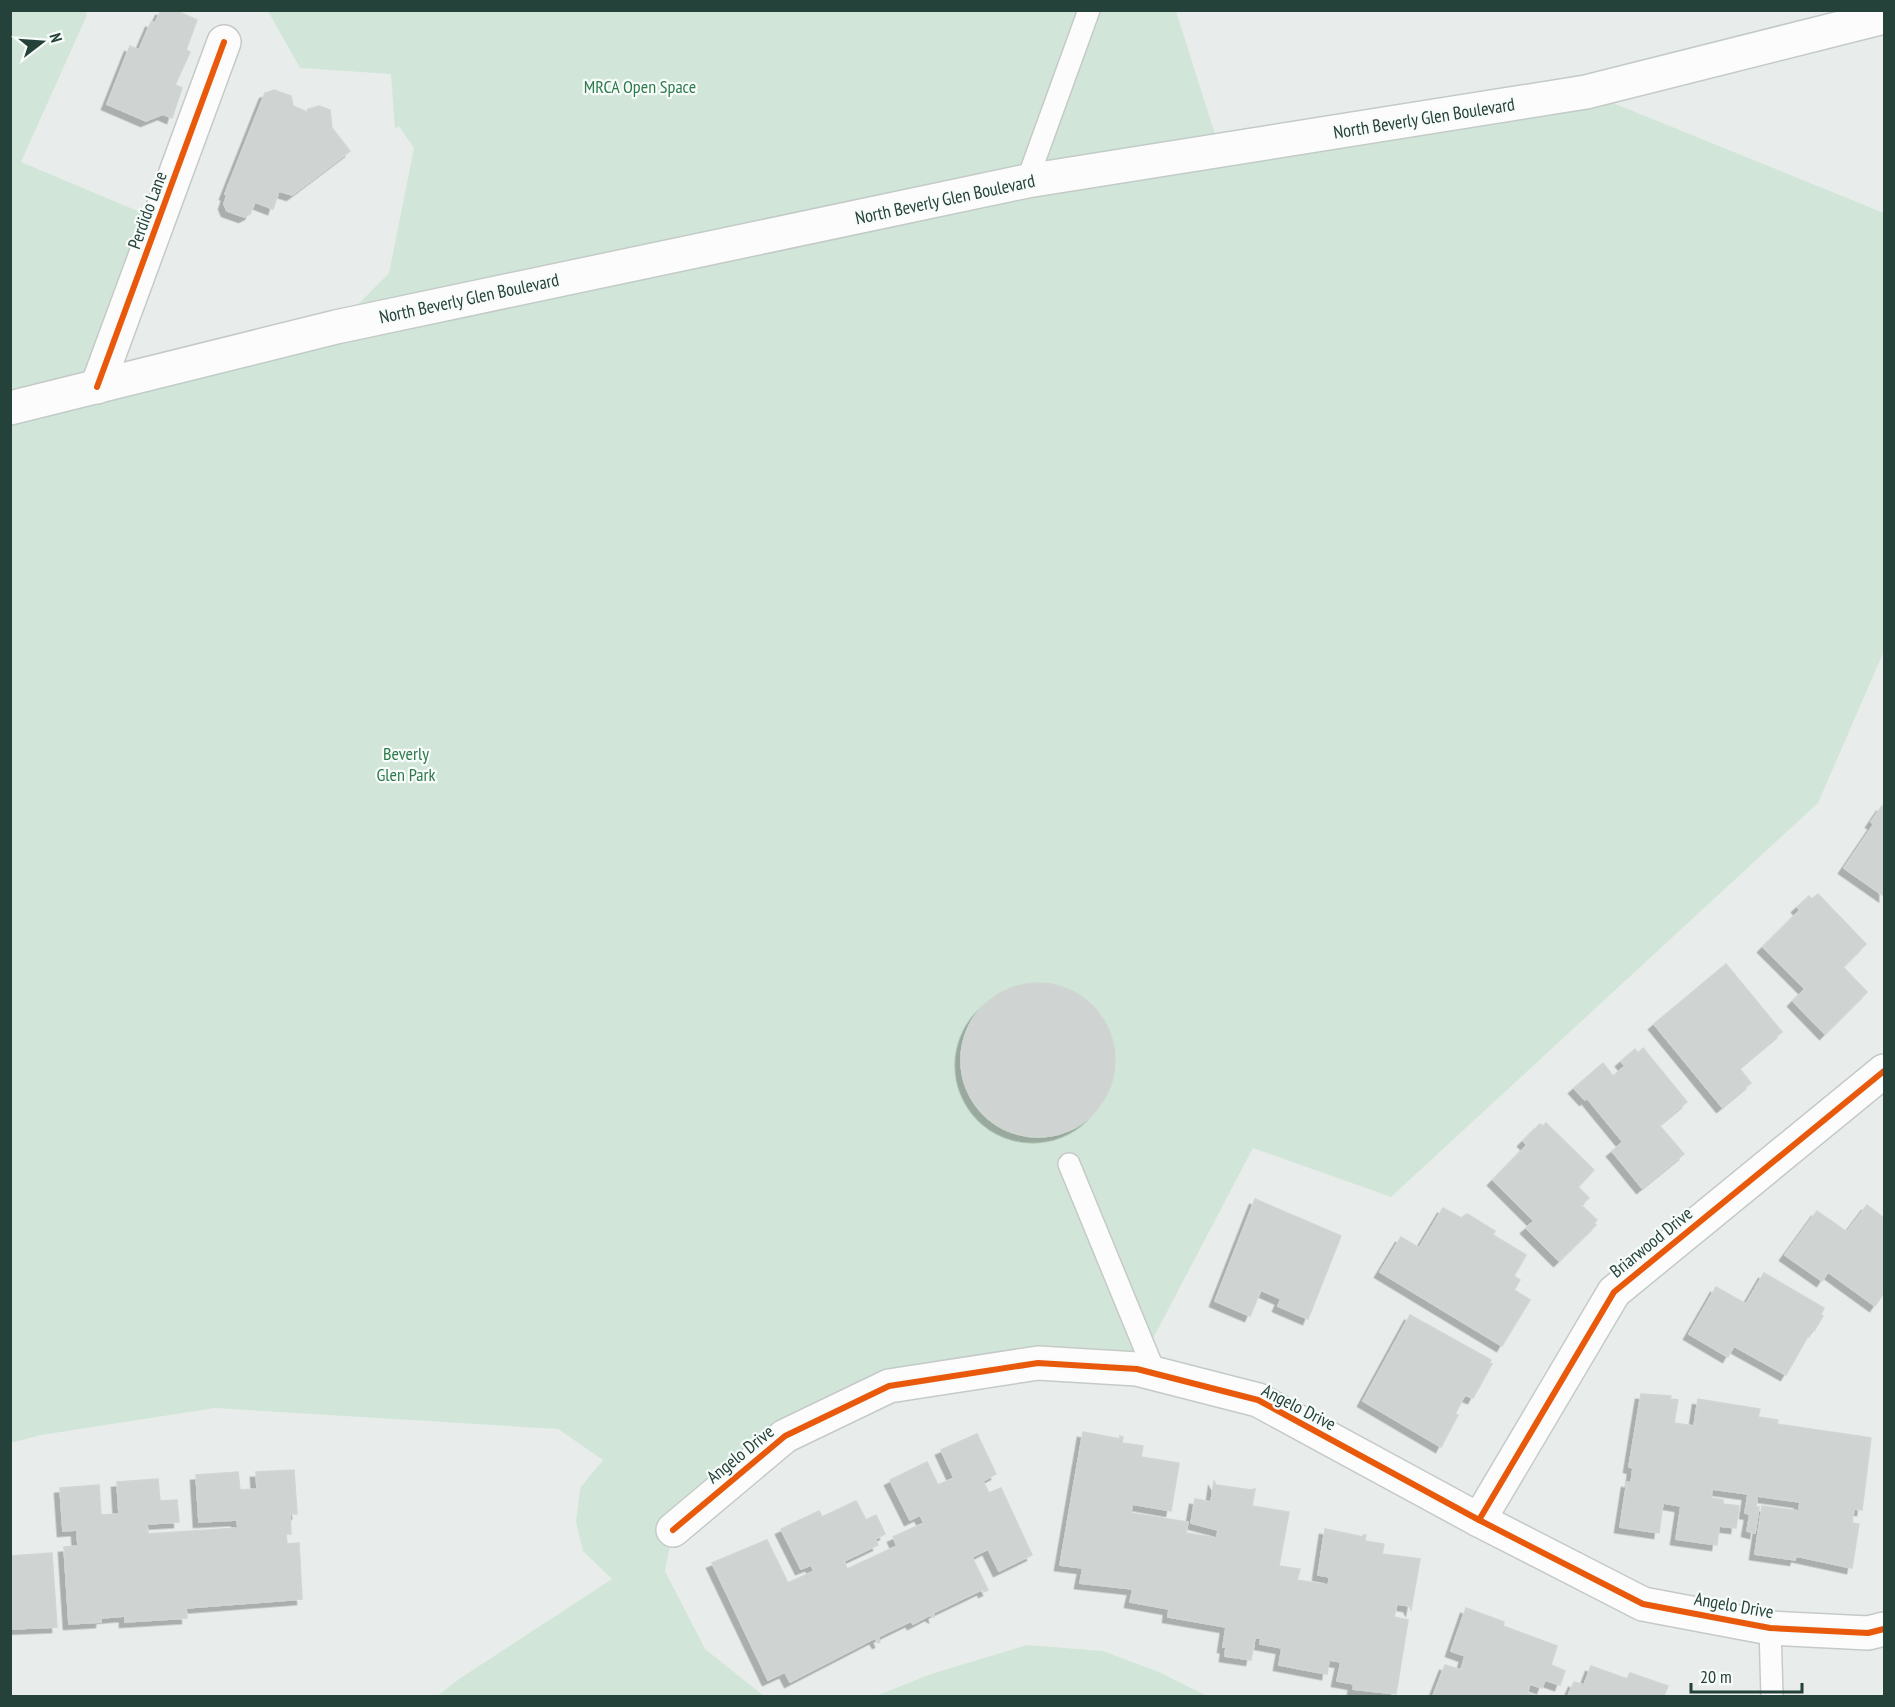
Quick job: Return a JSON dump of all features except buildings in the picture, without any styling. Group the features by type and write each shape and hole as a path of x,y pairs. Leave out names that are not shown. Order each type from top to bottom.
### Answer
{"street":[{"name":"North Beverly Glen Boulevard","path":"10,408 336,327 1027,181 1586,92 1884,17"},
{"name":"Perdido Lane","path":"98,387 224,42"},
{"name":"Briarwood Drive","path":"1479,1521 1614,1292 1884,1071"},
{"name":"Angelo Drive","path":"673,1530 785,1436 889,1386 1038,1363 1137,1369 1258,1400 1479,1521 1643,1604 1770,1628 1868,1633 1884,1629"}],"lane":[{"path":"1027,181 1089,10"},
{"path":"1068,1164 1155,1373"},
{"path":"1770,1628 1772,1696"}],"green space":[{"path":"11,11 85,11 87,15 21,162 159,220 98,386 336,327 389,273 414,148 399,126 395,129 391,74 300,68 268,11 1176,11 1220,150 1586,92 1884,213 1884,651 1818,803 1391,1197 1253,1148 1137,1369 889,1386 673,1530 665,1571 705,1649 764,1696 437,1696 459,1679 612,1579 583,1551 576,1522 580,1488 603,1460 558,1429 215,1408 41,1435 11,1443"},
{"path":"1027,1645 1103,1651 1159,1672 1207,1696 876,1696 931,1674"}],"cycle path":[{"path":"97,387 224,42"},
{"path":"1479,1520 1614,1292 1884,1071"},
{"path":"673,1530 785,1436 889,1386 1038,1363 1137,1369 1258,1400 1479,1520 1643,1604 1770,1628 1868,1633 1884,1629"}],"park label":[{"name":"MRCA Open Space","path":"640,86"},
{"name":"Beverly Glen Park","path":"406,763"}]}
